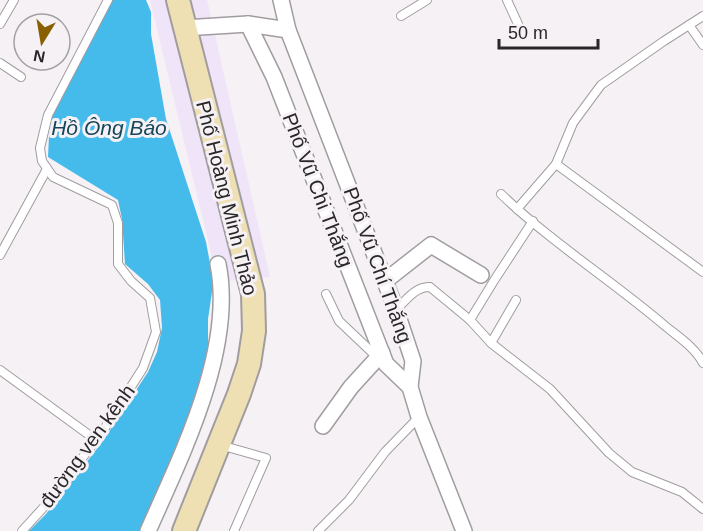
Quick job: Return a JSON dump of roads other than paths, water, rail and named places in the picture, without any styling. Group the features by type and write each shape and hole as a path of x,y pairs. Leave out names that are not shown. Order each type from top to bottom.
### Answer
{"street":[{"name":"Phố Hoàng Minh Thảo","path":"178,0 253,294 254,331 249,364 184,531"},
{"name":"Phố Vũ Chí Thắng","path":"281,0 288,30 396,310 413,361 410,387 419,417 464,531"},
{"path":"184,28 248,24 288,30"},
{"name":"Phố Vũ Chi Thắng","path":"248,24 274,77 379,355 410,387"},
{"path":"385,281 431,245 481,275"},
{"path":"148,531 184,450 215,357 222,285 218,264"},
{"path":"323,426 351,387 379,355"}],"lane":[{"path":"0,24 14,0"},
{"path":"0,255 47,169 42,161 40,148 48,115 108,0"},
{"path":"401,16 428,0"},
{"path":"507,0 518,24"},
{"path":"517,208 556,165 573,123 601,85 703,16"},
{"path":"689,25 703,45"},
{"path":"0,63 21,77"},
{"path":"556,165 703,272"},
{"name":"đường ven kênh","path":"22,531 96,440 143,368 156,332 150,298 131,281 118,264 118,223 112,205 53,177 47,169"},
{"path":"501,194 645,308 694,350 703,363"},
{"path":"470,320 533,221"},
{"path":"396,310 422,286 430,287 470,320 491,343 550,388 609,453 632,472 681,492 703,509"},
{"path":"326,294 339,321 379,355"},
{"path":"491,343 516,300"},
{"path":"0,370 96,440"},
{"path":"318,531 349,500 385,452 419,417"},
{"path":"219,444 266,458 234,531"}],"water":[{"name":"Hồ Ông Báo","path":"110,0 146,0 151,12 151,34 166,119 206,242 212,274 208,354 184,431 142,531 29,531 46,514 103,441 148,372 157,352 162,328 160,300 148,284 125,264 122,219 118,200 48,157 53,112"}]}
